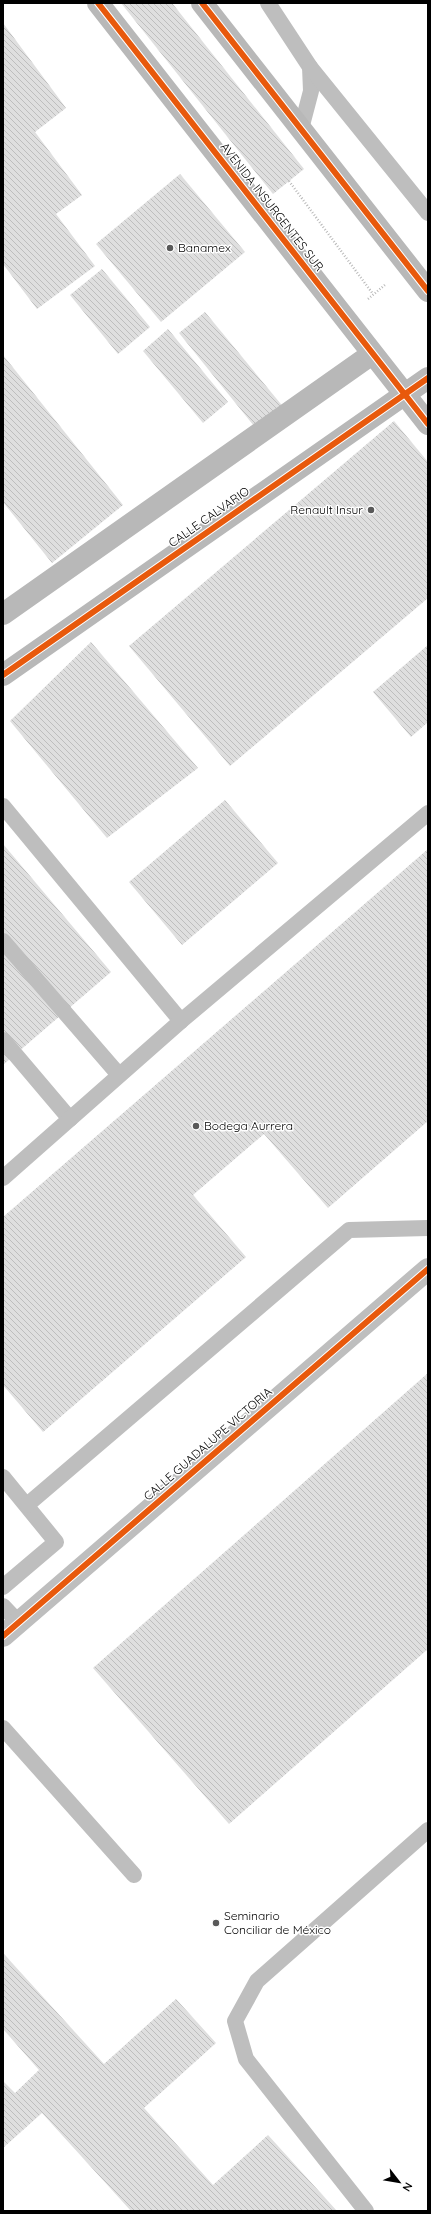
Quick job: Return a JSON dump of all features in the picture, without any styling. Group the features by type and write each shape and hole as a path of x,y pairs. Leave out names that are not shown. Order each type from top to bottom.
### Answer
{"street":[{"name":"AVENIDA INSURGENTES SUR","path":"98,3 428,424"},
{"path":"202,3 428,291"},
{"path":"3,614 372,354"},
{"name":"CALLE CALVARIO","path":"3,675 428,378"},
{"name":"CALLE GUADALUPE VICTORIA","path":"11,1630 428,1269"}],"lane":[{"path":"268,3 310,67 428,213"},
{"path":"301,129 311,91 310,67"},
{"path":"3,806 181,1021"},
{"path":"3,1178 181,1021 428,813"},
{"path":"3,941 119,1075"},
{"path":"3,1040 70,1119"},
{"path":"28,1505 349,1230 428,1228"},
{"path":"3,1476 28,1505 56,1542 3,1587"},
{"path":"3,1606 11,1630"},
{"path":"3,1728 134,1875"},
{"path":"366,2211 246,2059 235,2021 257,1982 428,1830"}],"path":[{"path":"289,181 373,294"},
{"path":"344,318 408,266"}],"building":[{"path":"121,3 172,3 304,169 273,194"},
{"path":"3,23 66,108 35,132 82,195 56,214 95,266 37,309 3,264"},
{"name":"Banamex","path":"180,174 245,252 161,322 96,244"},
{"path":"102,269 150,327 118,354 70,295"},
{"path":"205,312 285,409 258,431 179,333"},
{"path":"168,329 228,402 203,423 143,351"},
{"path":"3,355 123,505 52,563 3,502"},
{"path":"394,421 428,462 428,598 230,766 129,646"},
{"path":"91,642 198,768 107,838 10,721"},
{"path":"428,645 428,722 411,737 373,692"},
{"path":"225,800 278,863 182,945 129,882"},
{"path":"3,844 111,972 3,1065"},
{"path":"428,849 428,1121 328,1208 264,1134 193,1195 246,1257 43,1432 3,1385 3,1217"},
{"path":"428,1373 428,1649 229,1824 93,1668"},
{"path":"3,1953 104,2064 176,1999 216,2043 144,2108 213,2185 268,2135 337,2211 131,2211 42,2113 3,2148 3,2081 15,2093 39,2070 3,2029"}],"cycle path":[{"path":"98,3 428,424"},
{"path":"202,3 428,291"},
{"path":"3,675 428,378"},
{"path":"3,1636 428,1269"}],"place":[{"name":"Banamex","path":"170,248"},
{"name":"Renault Insur","path":"371,510"},
{"name":"Bodega Aurrera","path":"196,1126"},
{"name":"Seminario Conciliar de México","path":"216,1923"}]}
